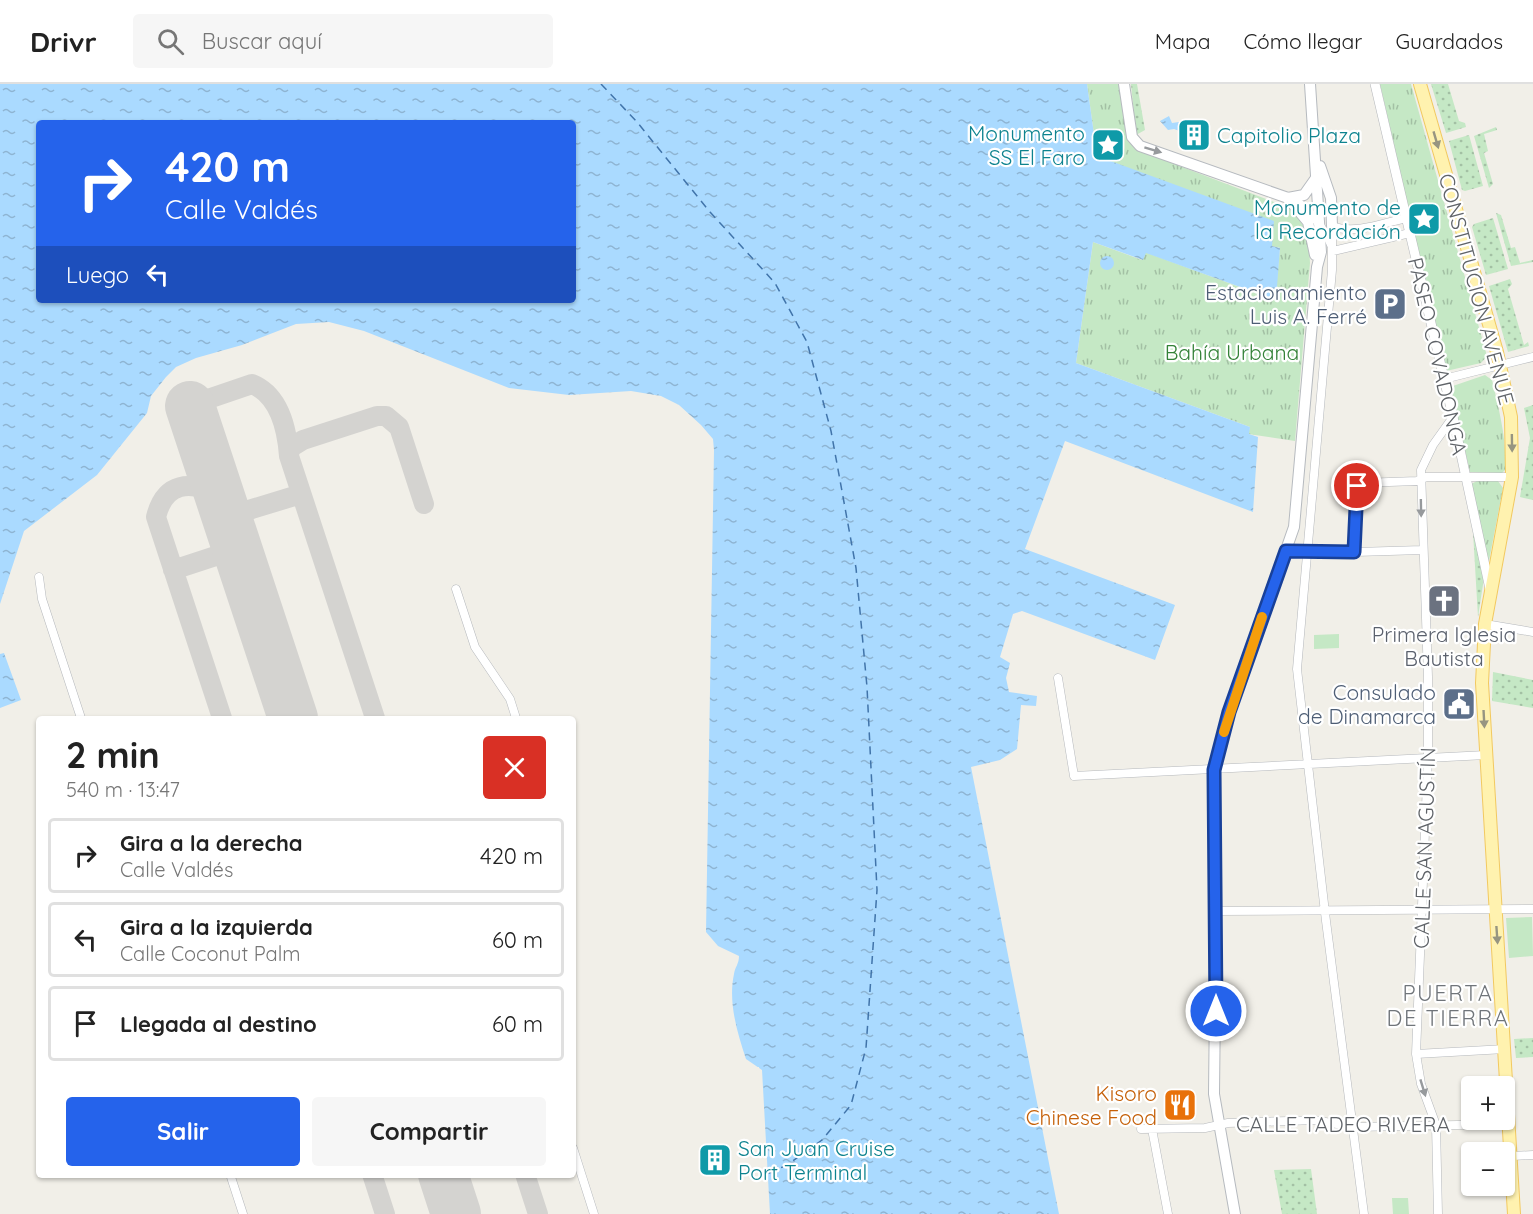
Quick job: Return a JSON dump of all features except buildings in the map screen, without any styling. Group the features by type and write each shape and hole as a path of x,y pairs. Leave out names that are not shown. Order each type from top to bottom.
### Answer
{"main road":[{"path":"1124,84 1132,137 1140,146 1288,198 1304,195 1316,178"},
{"path":"1235,1214 1217,1125 1213,1067 1216,911 1214,770 1229,712 1294,527 1300,480 1317,267 1321,252 1310,84"},
{"name":"CONSTITUCION AVENUE","path":"1420,84 1500,365 1511,417 1512,477 1485,624 1482,687 1507,1076"},
{"path":"1315,151 1331,198 1332,226"},
{"path":"1288,198 1311,230 1317,267"},
{"name":"CONSTITUCION AVENUE","path":"1513,1196 1514,1214"}],"street":[{"name":"PASEO COVADONGA","path":"1375,84 1453,417 1491,594"},
{"path":"1288,198 1299,204 1320,228 1333,251"},
{"path":"1364,1214 1324,912 1297,669 1309,553 1333,251 1332,226 1341,230 1356,229 1407,218"},
{"path":"1333,251 1410,233"},
{"path":"1444,379 1533,357"},
{"name":"CALLE SAN AGUSTÍN","path":"1438,1214 1436,1125 1421,1084 1416,1054 1428,757 1428,677 1421,480 1423,463 1453,417"},
{"path":"1354,552 1357,486 1361,483 1466,477 1512,477"},
{"path":"1286,551 1309,553 1422,550"},
{"path":"39,576 42,599 80,716"},
{"path":"456,589 475,647 510,699 515,716"},
{"path":"1485,624 1533,632"},
{"path":"1058,678 1074,776 1486,755"},
{"path":"1216,911 1422,912 1533,909"},
{"path":"1416,1054 1505,1049"},
{"name":"CALLE TADEO RIVERA","path":"1141,1129 1204,1128 1217,1125 1314,1120 1354,1127 1461,1125"},
{"path":"1152,1129 1168,1214"},
{"path":"1515,1156 1533,1155"},
{"path":"576,1157 594,1214"},
{"path":"231,1178 243,1214"}],"green space":[{"name":"Bahía Urbana","path":"1087,84 1120,84 1127,137 1135,149 1287,207 1303,225 1308,239 1310,263 1295,441 1248,434 1250,427 1076,363 1093,242 1142,260 1145,252 1275,300 1280,248 1272,246 1130,169 1097,156"},
{"path":"1131,84 1137,84 1145,130 1136,135"},
{"path":"1380,84 1411,84 1487,356 1481,363 1446,371"},
{"path":"1431,84 1448,84 1459,121 1465,123 1466,127 1446,133"},
{"path":"1496,127 1497,130 1484,134 1488,151 1484,153 1493,184 1489,188 1474,136"},
{"path":"1469,135 1483,186 1465,191 1462,190 1449,141"},
{"path":"1496,213 1501,215 1511,248 1515,247 1520,263 1533,260 1533,262 1511,266"},
{"path":"1493,218 1508,269 1486,275 1472,227 1474,224"},
{"path":"1510,279 1512,284 1508,289 1524,345 1528,342 1529,346 1508,352 1489,286"},
{"path":"1485,375 1492,380 1502,425 1505,470 1502,473 1470,472 1450,387"},
{"path":"1533,405 1533,500 1520,497 1530,438 1524,408"},
{"path":"1477,481 1498,481 1503,488 1488,566 1471,484"},
{"path":"1473,532 1484,578 1478,617"},
{"path":"1339,634 1339,648 1314,649 1314,635"},
{"path":"1493,672 1533,680 1533,708 1492,701"},
{"path":"1532,917 1533,956 1509,958 1506,918"},
{"path":"1533,1038 1533,1057 1516,1058 1514,1039"},
{"path":"1311,1169 1317,1214 1282,1214 1274,1170"},
{"path":"1392,1198 1408,1198 1409,1214 1393,1214"}],"water":[{"path":"0,84 1087,84 1097,156 1274,221 1272,246 1280,248 1276,300 1146,253 1143,260 1093,242 1076,363 1250,427 1249,434 1258,437 1253,512 1065,441 1025,549 1175,605 1155,660 1022,611 1013,614 1000,657 1010,663 1006,678 1009,692 1037,696 1036,706 1021,705 1017,749 1000,760 971,767 1059,1214 770,1214 762,1070 746,1059 733,1006 732,985 739,956 718,946 706,932 714,450 713,439 679,405 661,396 631,391 569,395 509,388 364,331 329,322 296,324 176,367 151,396 147,413 97,475 24,531 0,604"},
{"path":"1169,116 1172,123 1179,122 1196,130 1189,134 1174,129 1168,130 1160,121"},
{"path":"1107,256 1112,258 1114,263 1112,268 1107,270 1102,268 1100,263 1102,258"},
{"path":"4,653 21,700 0,708 0,654"}],"pier":[{"path":"749,1067 759,1067 769,1214 767,1214 758,1071"}],"ferry route":[{"path":"601,84 637,122 710,212 775,283 807,342 831,431 856,568 867,687 877,890 866,1048 851,1105 822,1140 787,1165 767,1174"}],"taxiway":[{"path":"197,426 200,407 208,399 252,384 261,389 275,404 284,424 289,456 374,716"},
{"path":"289,456 290,448 303,440 377,416 386,416 399,427 424,504"},
{"path":"219,494 198,487 180,487 172,490 166,496 156,517 221,716"},
{"path":"226,517 301,494"},
{"path":"173,570 237,549"},
{"path":"373,1178 385,1214"},
{"path":"526,1178 538,1214"}],"runway":[{"path":"190,406 292,716"},
{"path":"444,1178 456,1214"}],"slow traffic":[{"path":"1224,732 1262,617"}],"place":[{"name":"Capitolio Plaza","path":"1194,135"},
{"name":"Monumento SS El Faro","path":"1108,145"},
{"name":"Monumento de la Recordación","path":"1424,219"},
{"name":"Estacionamiento Luis A. Ferré","path":"1390,304"},
{"name":"Primera Iglesia Bautista","path":"1444,601"},
{"name":"Consulado de Dinamarca","path":"1459,704"},
{"name":"Kisoro Chinese Food","path":"1180,1105"},
{"name":"San Juan Cruise Port Terminal","path":"715,1160"}],"district":[{"name":"PUERTA DE TIERRA","path":"1448,1006"}],"route":[{"path":"1216,1011 1214,770 1229,712 1286,551 1354,552 1357,486"}]}
